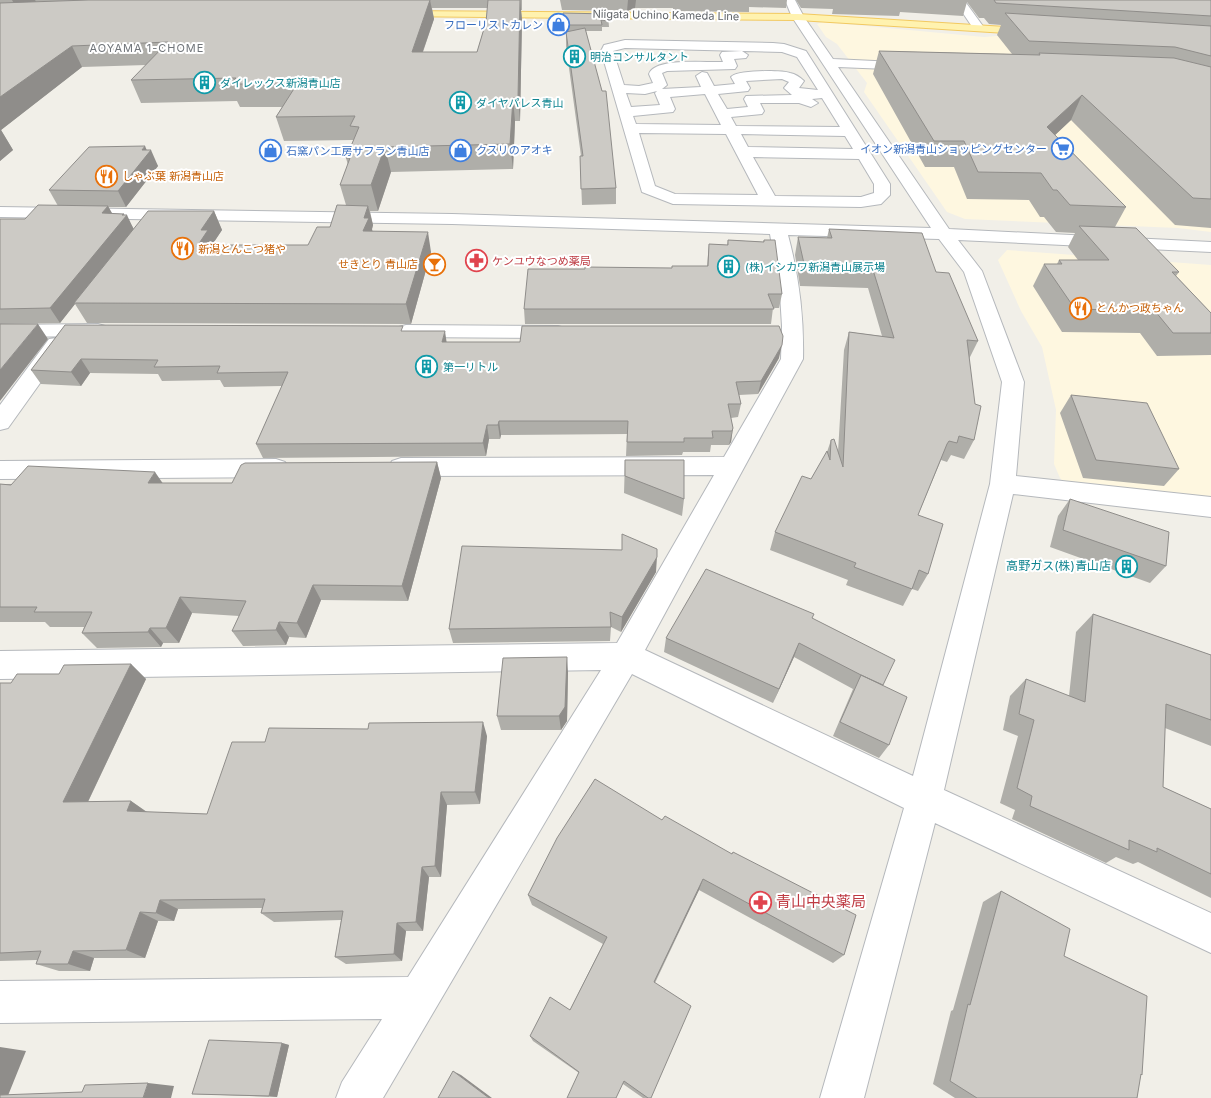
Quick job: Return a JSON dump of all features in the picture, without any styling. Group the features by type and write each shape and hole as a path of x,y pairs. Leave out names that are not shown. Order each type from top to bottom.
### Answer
{"main road":[{"name":"Niigata Uchino Kameda Line","path":"388,14 798,17 1052,33"}],"street":[{"path":"790,0 798,17 813,40 944,234 973,271 1014,382 1003,484 924,799 842,1098"},
{"path":"959,0 980,29"},
{"path":"611,37 750,47 783,57 802,54 882,184 882,195 875,200 861,202 673,199 648,189 602,39 611,37"},
{"path":"608,55 608,48 625,44 750,47 813,40"},
{"path":"686,46 770,200"},
{"path":"651,52 651,60 731,66 726,56 750,47"},
{"path":"750,47 766,76 805,132"},
{"path":"608,55 626,60"},
{"path":"783,57 777,66 786,71 812,71"},
{"path":"829,63 924,67"},
{"path":"618,88 638,90 654,88 660,85 655,74 660,68 696,64"},
{"path":"667,129 743,88 738,77 782,75 795,79 796,84 791,88 800,94 826,94"},
{"path":"625,112 668,110 662,93 757,111 751,99 781,97 808,101 813,106 807,112 814,118 846,127"},
{"path":"630,128 805,132 846,127"},
{"path":"743,152 867,160"},
{"path":"752,167 867,160"},
{"path":"0,212 452,219 944,234 1211,247"},
{"path":"146,230 158,215"},
{"path":"358,1098 626,656 792,359 784,332 788,270 778,230"},
{"path":"0,331 74,322 117,330"},
{"path":"0,422 74,322"},
{"path":"386,331 575,332"},
{"path":"376,468 732,466"},
{"path":"0,470 297,468"},
{"path":"1003,484 1211,507"},
{"path":"0,665 626,656 924,799 1211,933"},
{"path":"0,1002 419,998"}],"shaded area":[{"name":"イオン新潟青山ショッピングセンター","path":"823,22 984,37 1116,42 1211,75 1211,232 1178,228 965,219 947,212 864,92 867,83 837,44 826,37 817,24"},
{"path":"1007,250 1211,265 1211,502 1066,485 1060,478 1054,464 1056,410 1042,347 1021,311 998,260"}],"building":[{"path":"88,0 430,0 412,52 477,52 486,22 488,0 520,0 518,98 513,98 510,144 385,147 371,185 340,185 350,158 346,158 359,127 350,126 355,116 276,117 297,84 231,84 236,78 131,80 168,42 72,46 0,97 0,3"},
{"path":"994,0 1211,0 1211,16 996,3"},
{"path":"563,13 608,14 609,21 601,20 602,25 564,25"},
{"path":"1005,13 1211,26 1211,56 1175,47 1029,41"},
{"path":"585,28 602,91 606,91 616,188 581,189 580,156 583,156 566,32"},
{"name":"イオン新潟青山ショッピングセンター","path":"879,51 1040,55 1039,53 1174,58 1211,67 1211,199 1193,198 1082,95 1047,127 1126,207 1070,205 1057,190 1053,190 1041,173 978,172 964,141 934,141"},
{"path":"145,146 142,150 151,150 118,191 49,190 89,147"},
{"path":"38,205 108,206 102,213 127,215 50,308 0,309 0,219 25,219"},
{"path":"337,205 368,206 364,218 369,218 363,231 428,232 406,304 74,303 148,211 214,211 201,230 208,230 198,245 308,245 317,227 330,227"},
{"path":"1079,226 1136,228 1179,272 1172,272 1211,313 1211,333 1173,333 1155,311 1075,309 1044,264 1062,264 1059,260 1109,260"},
{"path":"829,229 922,233 936,272 949,273 978,341 967,340 975,404 981,406 974,440 959,436 957,443 949,441 947,444 918,515 943,524 928,574 919,570 912,589 854,567 856,563 775,532 802,476 811,479 827,451 830,460 831,440 834,439 843,467 849,332 894,338 873,270 805,268 798,237 832,238"},
{"path":"728,240 764,242 764,240 775,240 782,294 768,294 774,309 524,309 528,269 708,266 709,244 728,245"},
{"path":"0,324 38,324 0,370"},
{"path":"65,325 403,326 401,331 445,331 442,342 520,342 522,326 779,326 783,336 782,345 761,381 736,382 741,404 728,404 732,431 712,431 713,438 684,438 684,442 627,442 628,421 499,421 498,425 487,425 483,443 256,444 288,372 217,373 220,366 154,367 158,360 81,359 71,372 31,370"},
{"path":"1071,395 1147,403 1179,469 1096,460"},
{"path":"625,460 684,460 684,499 625,476"},
{"path":"437,462 402,586 313,585 297,623 279,622 276,630 232,631 246,601 180,597 166,628 150,628 148,632 82,633 92,612 34,612 37,607 0,607 0,484 11,485 28,466 155,472 148,483 232,483 241,465 245,463"},
{"path":"1070,499 1169,532 1166,566 1063,530"},
{"path":"622,534 657,549 657,557 622,617 610,612 611,627 449,629 462,546 622,550"},
{"path":"706,569 814,614 812,618 895,660 883,685 799,643 779,689 666,638"},
{"path":"1093,614 1211,655 1211,720 1166,704 1163,787 1211,809 1211,874 1157,848 1157,852 1129,840 1129,850 1030,806 1032,796 1017,788 1034,720 1019,714 1026,679 1085,702"},
{"path":"567,657 565,707 559,716 497,716 503,658"},
{"path":"131,664 63,802 131,801 127,811 207,814 232,742 265,742 269,728 368,729 369,723 483,722 475,792 441,792 435,866 422,867 416,922 397,923 394,954 335,957 343,911 261,913 265,899 160,900 156,913 140,912 126,950 73,951 68,964 36,964 41,951 0,953 0,683 11,683 17,674 59,674 64,665"},
{"path":"861,675 907,697 889,745 840,722"},
{"path":"595,779 662,820 665,816 732,854 733,852 856,915 844,955 703,879 654,982 691,1006 651,1098 648,1098 624,1081 616,1098 567,1098 579,1072 530,1036 550,997 570,1010 607,937 528,895 557,838"},
{"path":"1001,891 1070,929 1064,956 1147,996 1142,1075 1137,1098 977,1098 950,1081 968,1004 970,1005"},
{"path":"209,1040 282,1043 269,1096 192,1094"},
{"path":"453,1071 489,1098 438,1098"},
{"path":"148,1083 143,1098 0,1098 0,1095 82,1092 85,1085"}],"place":[{"name":"フローリストカレン","path":"559,25"},
{"name":"明治コンサルタント","path":"574,57"},
{"name":"ダイレックス新潟青山店","path":"204,83"},
{"name":"ダイヤパレス青山","path":"460,103"},
{"name":"イオン新潟青山ショッピングセンター","path":"1063,149"},
{"name":"クスリのアオキ","path":"460,150"},
{"name":"石窯パン工房サフラン青山店","path":"270,151"},
{"name":"しゃぶ葉 新潟青山店","path":"106,176"},
{"name":"新潟とんこつ猪や","path":"182,249"},
{"name":"ケンユウなつめ薬局","path":"476,261"},
{"name":"せきとり 青山店","path":"434,264"},
{"name":"(株)イシカワ新潟青山展示場","path":"729,267"},
{"name":"とんかつ政ちゃん","path":"1080,308"},
{"name":"第一リトル","path":"427,367"},
{"name":"高野ガス(株)青山店","path":"1127,566"},
{"name":"青山中央薬局","path":"760,902"}],"district":[{"name":"AOYAMA 1-CHOME","path":"147,48"}]}
